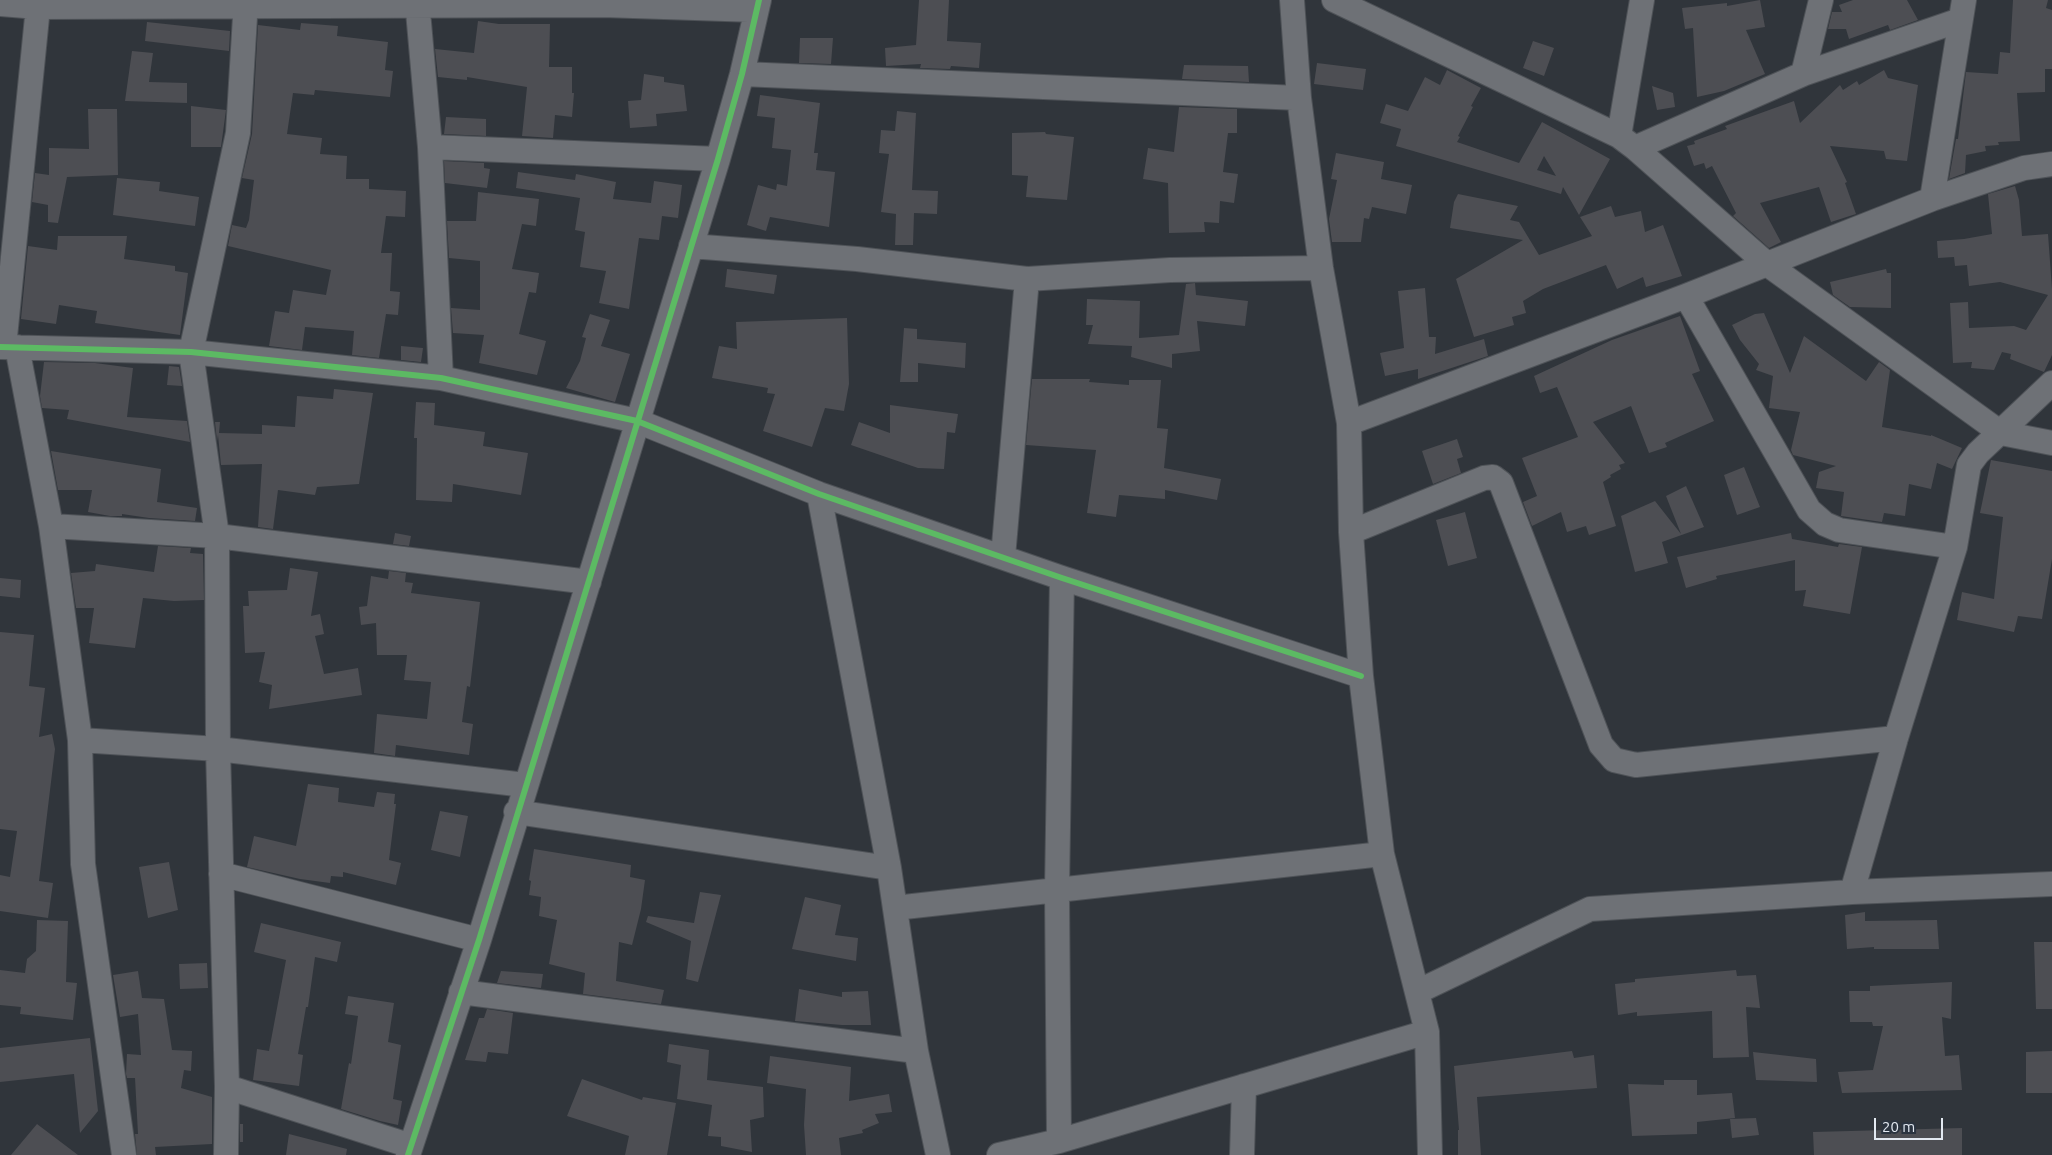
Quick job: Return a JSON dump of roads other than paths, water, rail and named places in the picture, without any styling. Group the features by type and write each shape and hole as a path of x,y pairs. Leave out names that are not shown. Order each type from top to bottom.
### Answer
{"street":[{"path":"1292,0 1299,98 1321,268 1349,423 1351,532 1361,676 1382,854 1427,1032 1430,1155"},
{"path":"1334,0 1627,142 1766,264 2001,433 2052,443"},
{"path":"1627,142 1642,0"},
{"path":"1803,74 1821,0"},
{"path":"417,2 430,147 441,378"},
{"path":"0,4 38,7 417,2 603,2 757,5 742,74 718,159 589,582 516,812 479,940 409,1150 227,1087"},
{"path":"226,1155 227,1087 218,749 217,536 191,352 238,133 246,3"},
{"path":"38,7 7,347 51,526 80,740 83,864 124,1155"},
{"path":"1627,142 1962,10"},
{"path":"1932,199 1962,10"},
{"path":"742,74 1299,98"},
{"path":"430,147 718,159"},
{"path":"1349,423 1686,296 1932,199 2024,168 2052,164"},
{"path":"690,246 857,259 1027,279 1170,270 1321,268"},
{"path":"1003,557 1027,279"},
{"path":"1686,296 1809,510 1826,524 1838,530 1955,547"},
{"path":"7,347 191,352 441,378 637,421 820,494 1062,578 1361,676"},
{"path":"1852,892 1896,738 1955,547 1969,465 1978,453 2052,383"},
{"path":"1351,532 1484,478 1493,477 1501,483 1601,745 1614,760 1636,764 1896,738"},
{"path":"820,494 889,868 916,1050 938,1155"},
{"path":"51,526 217,536 589,582"},
{"path":"1059,1141 1057,890 1062,578"},
{"path":"80,740 218,749 525,785"},
{"path":"516,812 889,868"},
{"path":"895,908 1382,854"},
{"path":"221,874 479,940"},
{"path":"1417,992 1590,909 1852,892 2052,884"},
{"path":"461,992 916,1050"},
{"path":"999,1155 1059,1141 1427,1032"},
{"path":"1242,1155 1244,1086"}]}
